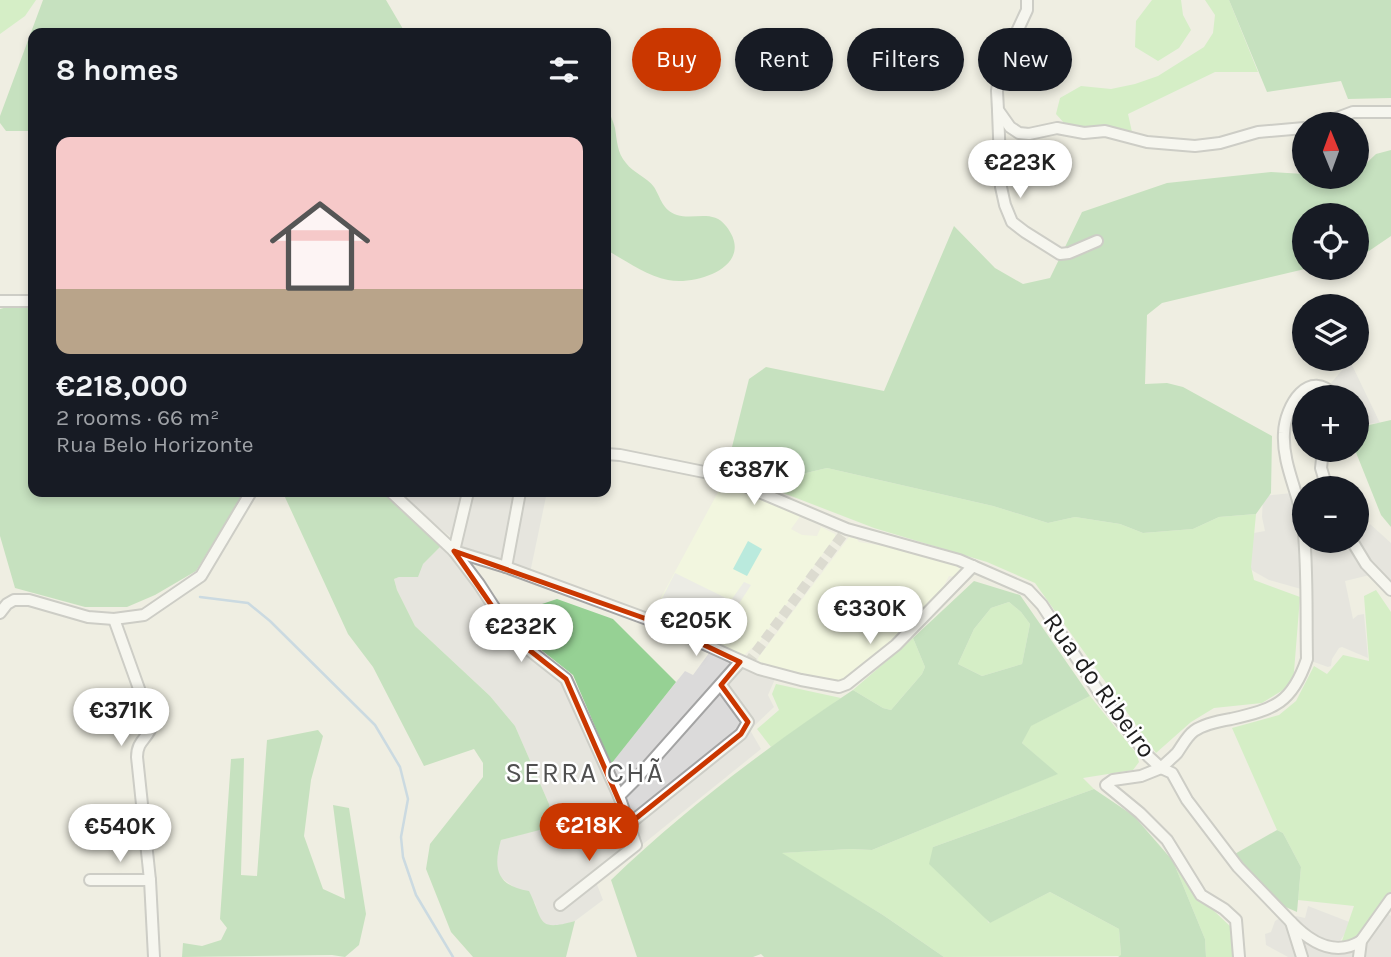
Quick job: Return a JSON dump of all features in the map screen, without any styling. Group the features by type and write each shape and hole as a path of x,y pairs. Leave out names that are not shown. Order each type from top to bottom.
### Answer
{"street":[{"path":"1027,0 1027,10 1000,68 997,92 1001,187 1005,205 1012,222 1060,254 1097,241"},
{"path":"998,110 1010,127 1019,133 1029,134 1057,128 1084,133 1105,131 1147,142 1195,146 1220,143 1258,132 1292,129"},
{"path":"1359,112 1391,112"},
{"path":"0,300 28,301"},
{"path":"1292,403 1288,408 1283,434 1285,457 1303,521 1307,659 1300,680 1283,701 1193,732 1161,768 1172,773 1187,800 1238,867 1310,940 1337,951 1352,947 1361,941 1391,899"},
{"name":"Rua do Ribeiro","path":"611,454 719,475 847,529 959,560 1032,594 1042,605 1102,698 1148,756 1161,768 1141,776 1113,780 1107,785 1167,840 1201,895 1237,920 1240,957"},
{"path":"0,612 14,600 29,600 88,617 114,619 144,615 201,576 248,497"},
{"path":"396,497 454,551 514,638 566,679 619,796 636,845 560,905"},
{"path":"454,551 467,497"},
{"path":"506,567 519,497"},
{"path":"454,551 506,567 658,624 743,663 779,675 839,687 847,684 896,645 973,566"},
{"path":"1359,553 1391,590"},
{"path":"114,619 152,725 139,743 137,757 150,880 154,957"},
{"path":"619,796 743,663"},
{"path":"629,824 741,734 748,722 721,685"},
{"path":"90,880 150,880"},
{"path":"1291,922 1302,957"},
{"path":"1359,957 1361,941"}],"highlighted area":[{"path":"454,551 658,623 740,662 721,685 748,722 741,734 629,824 566,679 514,638"}],"shaded area":[{"path":"1341,371 1355,371 1362,385 1332,385"},
{"path":"1369,400 1380,423 1369,424"},
{"path":"723,483 801,515 791,529 802,535 817,536 821,527 835,534 760,641 739,656 650,618"},
{"path":"1292,493 1292,553 1369,553 1370,524 1391,543 1391,593 1374,574 1345,581 1353,619 1364,614 1368,658 1342,647 1332,659 1331,666 1311,661 1301,589 1269,580 1253,571 1220,539 1265,531 1262,517 1263,496"},
{"path":"401,497 546,497 530,573 467,550"},
{"path":"849,537 856,538 859,542 890,547 956,565 961,570 955,577 949,576 940,593 886,646 840,681 780,672 759,663 758,658"},
{"path":"748,541 762,549 747,576 733,569"},
{"path":"442,545 477,584 514,642 563,682 604,772 685,671 693,675 709,653 775,679 768,695 774,707 750,730 761,749 596,882 603,900 575,921 555,927 548,926 540,920 535,903 499,876 495,860 501,840 520,835 549,804 515,726 490,696 415,626 397,590 394,579 409,577"},
{"path":"675,573 730,600 744,582 751,585 721,632 708,624 699,639 663,622 665,617 655,612"},
{"path":"1308,906 1352,923 1340,941 1339,948 1387,913 1391,916 1391,957 1288,957 1266,945 1265,934 1271,932 1275,921 1280,918 1294,921 1296,916 1305,918"}],"green space":[{"path":"0,0 36,0 25,16 0,34"},
{"path":"43,0 386,0 402,28 33,28"},
{"path":"1152,0 1181,0 1183,15 1191,30 1179,48 1158,61 1135,47 1136,21"},
{"path":"1205,0 1229,0 1258,72 1215,72 1128,114 1132,132 1065,124 1056,114 1060,98 1081,86 1111,89 1135,84 1158,76 1204,47 1213,33 1215,15"},
{"path":"1229,0 1391,0 1391,98 1348,99 1341,81 1267,92"},
{"path":"28,40 28,131 6,131 0,123 0,116"},
{"path":"611,117 623,159 632,170 654,187 668,210 677,215 715,218 726,226 734,240 734,252 729,262 708,276 680,281 660,278 611,253"},
{"path":"1391,150 1391,236 1369,251 1369,203 1292,203 1292,272 1162,303 1147,315 1145,384 1167,383 1183,387 1272,436 1271,493 1256,514 1219,517 1193,529 1143,533 1120,524 1075,517 1048,523 993,506 827,468 760,484 727,467 749,379 766,367 884,391 954,226 995,268 1023,284 1050,278 1082,212 1167,183 1271,172 1292,173 1292,189 1369,189 1369,161 1376,154"},
{"path":"28,305 28,497 242,497 196,571 155,595 127,607 85,607 15,588 0,536 0,309"},
{"path":"1391,420 1391,527 1381,515 1369,485 1369,476 1365,476 1360,462 1369,462 1369,425"},
{"path":"827,468 993,506 1048,523 1075,517 1120,524 1143,533 1193,529 1219,517 1256,514 1251,567 1254,580 1300,597 1293,684 1262,703 1214,708 1191,722 1156,753 1035,583 987,562 874,528 760,484"},
{"path":"285,497 387,497 442,545 423,564 418,577 394,579 397,590 415,626 490,696 515,726 549,804 551,827 501,840 498,867 504,880 510,885 529,891 540,917 547,924 575,921 566,957 473,957 451,932 426,869 430,844 483,777 483,763 474,749 424,766 373,667 348,634"},
{"path":"974,581 1020,595 1090,696 1031,726 1022,743 1058,774 872,850 782,853 883,915 944,957 764,957 761,954 753,957 637,957 611,880 668,828 728,779 853,690 891,710 925,667 913,638","holes":["1009,602 1030,624 1022,664 982,676 958,664 974,629 991,608"]},
{"path":"1376,590 1391,612 1391,892 1352,943 1342,941 1354,906 1298,900 1301,867 1283,833 1277,830 1232,728 1279,715 1296,701 1314,666 1327,674 1343,655 1369,661 1364,596"},
{"path":"557,599 613,619 676,682 611,764 573,675 521,634 533,607"},
{"path":"1009,602 1030,624 1022,664 982,676 958,664 974,629 991,608"},
{"path":"913,638 925,667 891,710 853,690"},
{"path":"776,684 841,698 771,747 757,729 779,710 772,694"},
{"path":"1090,696 1136,753 1139,762 1133,770 1083,778 1094,789 933,847 989,923 1050,892 1119,929 1121,956 944,957 883,915 780,853 872,850 1057,774 1022,743 1030,726"},
{"path":"318,730 323,736 311,780 304,836 323,889 345,899 333,805 349,808 366,914 359,945 345,957 182,957 183,943 202,946 221,940 227,928 220,919 231,759 244,758 241,875 257,876 267,740"},
{"path":"1094,789 1134,816 1173,861 1205,939 1206,957 1118,957 1121,955 1119,929 1050,892 990,923 929,864 933,847"},
{"path":"1277,830 1283,833 1301,867 1297,912 1281,905 1233,855"},
{"path":"1173,861 1193,891 1232,928 1237,957 1206,957 1205,939"}],"waterway":[{"path":"200,597 248,603 270,621 375,725 400,767 408,799 401,837 403,857 416,895 453,957"}],"tunnel":[{"path":"747,664 847,529"}],"district":[{"name":"SERRA CHÃ","path":"585,772"}]}
